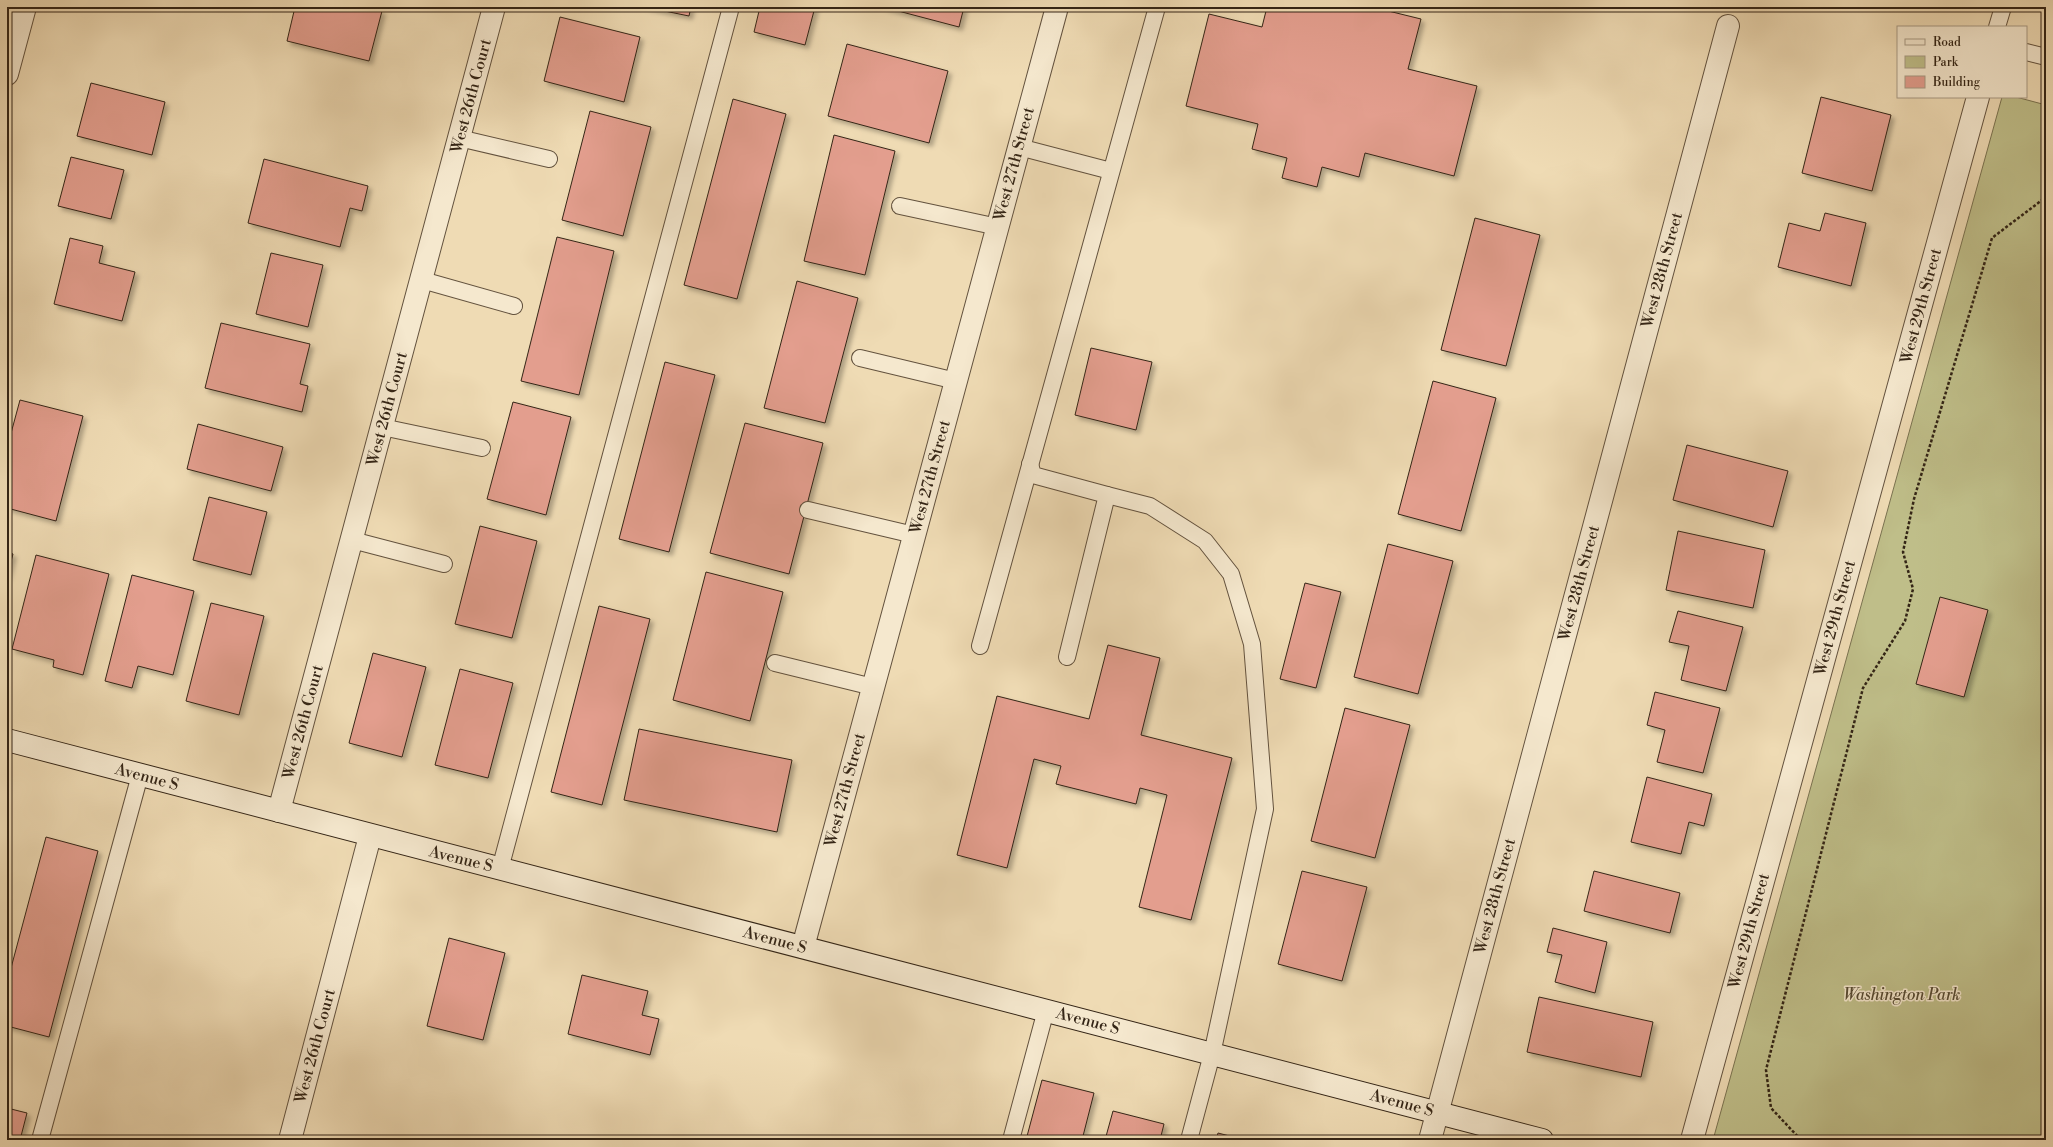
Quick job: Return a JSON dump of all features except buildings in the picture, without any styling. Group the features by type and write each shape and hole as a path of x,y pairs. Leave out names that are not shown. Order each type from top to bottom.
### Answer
{"street":[{"path":"7,74 25,7"},
{"name":"West 26th Court","path":"279,811 494,7"},
{"name":"West 27th Street","path":"803,947 1057,7"},
{"name":"West 28th Street","path":"1430,1140 1728,26"},
{"name":"West 29th Street","path":"1692,1140 1978,98"},
{"name":"Avenue S","path":"7,740 370,836 1046,1010 1542,1140"},
{"name":"West 26th Court","path":"290,1140 370,836"}],"lane":[{"path":"500,869 731,7"},
{"path":"980,646 1157,7"},
{"path":"1998,26 2003,7"},
{"path":"2027,52 2046,57"},
{"path":"459,138 549,159"},
{"path":"1019,147 1111,171"},
{"path":"900,206 998,227"},
{"path":"422,280 514,306"},
{"path":"860,358 956,381"},
{"path":"382,427 482,448"},
{"path":"1030,464 1033,475 1150,506 1205,540 1231,574 1252,644 1264,809 1212,1054 1189,1140"},
{"path":"1067,657 1107,495"},
{"path":"808,510 914,535"},
{"path":"352,540 444,564"},
{"path":"775,663 873,687"},
{"path":"40,1140 140,775"},
{"path":"1012,1140 1046,1010"}],"path":[{"path":"1801,1140 1771,1108 1766,1070 1863,688 1905,620 1913,588 1903,552 1914,499 1992,238 2046,197"}],"green space":[{"name":"Washington Park","path":"2002,98 2020,98 2046,105 2046,1140 1713,1140"}]}
